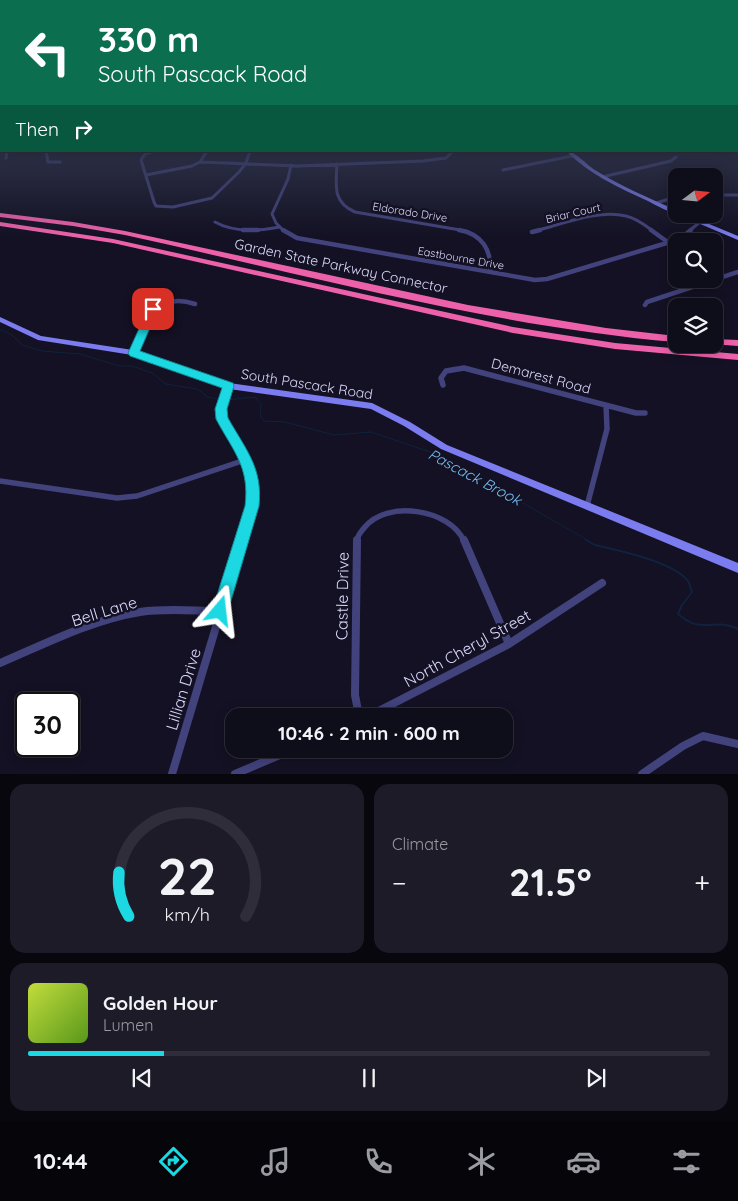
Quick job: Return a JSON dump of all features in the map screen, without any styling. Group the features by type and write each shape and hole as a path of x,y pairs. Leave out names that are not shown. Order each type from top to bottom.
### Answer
{"highway":[{"name":"Garden State Parkway Connector","path":"0,215 68,223 130,234 512,317 588,329 668,338"},
{"name":"Garden State Parkway Connector","path":"0,224 113,241 468,321 544,336 614,346"},
{"path":"723,342 738,343"},
{"path":"614,346 738,352"},
{"path":"614,346 738,356"}],"street":[{"path":"143,165 156,206 174,207 212,198 245,165"},
{"path":"146,176 192,165"},
{"path":"280,227 274,222 273,210 288,179 290,165"},
{"name":"Eldorado Drive","path":"337,165 338,200 343,207 355,212 466,231 479,238 490,250 492,257 490,272"},
{"path":"503,170 527,165"},
{"path":"583,165 602,177 668,208"},
{"path":"602,177 653,165"},
{"path":"723,195 738,195"},
{"path":"656,203 668,199"},
{"name":"Briar Court","path":"532,232 602,215 618,214 633,218 668,242"},
{"path":"215,222 222,226 258,231 280,227"},
{"name":"Eastbourne Drive","path":"687,233 699,223"},
{"path":"703,223 736,235"},
{"name":"Eastbourne Drive","path":"280,227 297,238 535,280 547,280 668,243"},
{"path":"645,305 647,302 738,272"},
{"path":"133,353 153,309 179,301 195,304"},
{"name":"South Pascack Road","path":"0,319 40,338 133,353 228,386 372,406 407,424 444,447 738,568"},
{"name":"Demarest Road","path":"444,385 441,378 446,371 464,368 645,414"},
{"name":"Lillian Drive","path":"172,774 252,506 254,489 250,468 222,419 228,386"},
{"path":"588,506 607,429 606,405"},
{"path":"0,481 116,498 137,496 245,460"},
{"name":"Castle Drive","path":"357,708 354,695 357,538 362,528 373,518 383,513 396,511 422,512 451,525 461,534 509,644"},
{"name":"North Cheryl Street","path":"385,708 509,644 602,583"},
{"name":"Bell Lane","path":"0,663 101,623 130,614 163,610 220,611"},
{"path":"642,774 683,746 703,736 738,744"},
{"path":"235,774 273,758"}],"waterway":[{"name":"Pascack Brook","path":"0,330 11,334 22,345 42,351 80,354 119,366 132,366 152,373 166,384 197,389 208,397 222,400"},
{"name":"Pascack Brook","path":"226,400 255,397 261,404 260,416 264,421 285,422 334,435 371,432 439,455 589,541"},
{"name":"Pascack Brook","path":"586,540 595,545 645,558 671,568 688,581 692,592 678,614 693,623 701,625 726,625 738,629"}],"route":[{"path":"153,309 133,353 228,386 221,409 222,419 250,468 254,489 252,506 220,611"}]}
